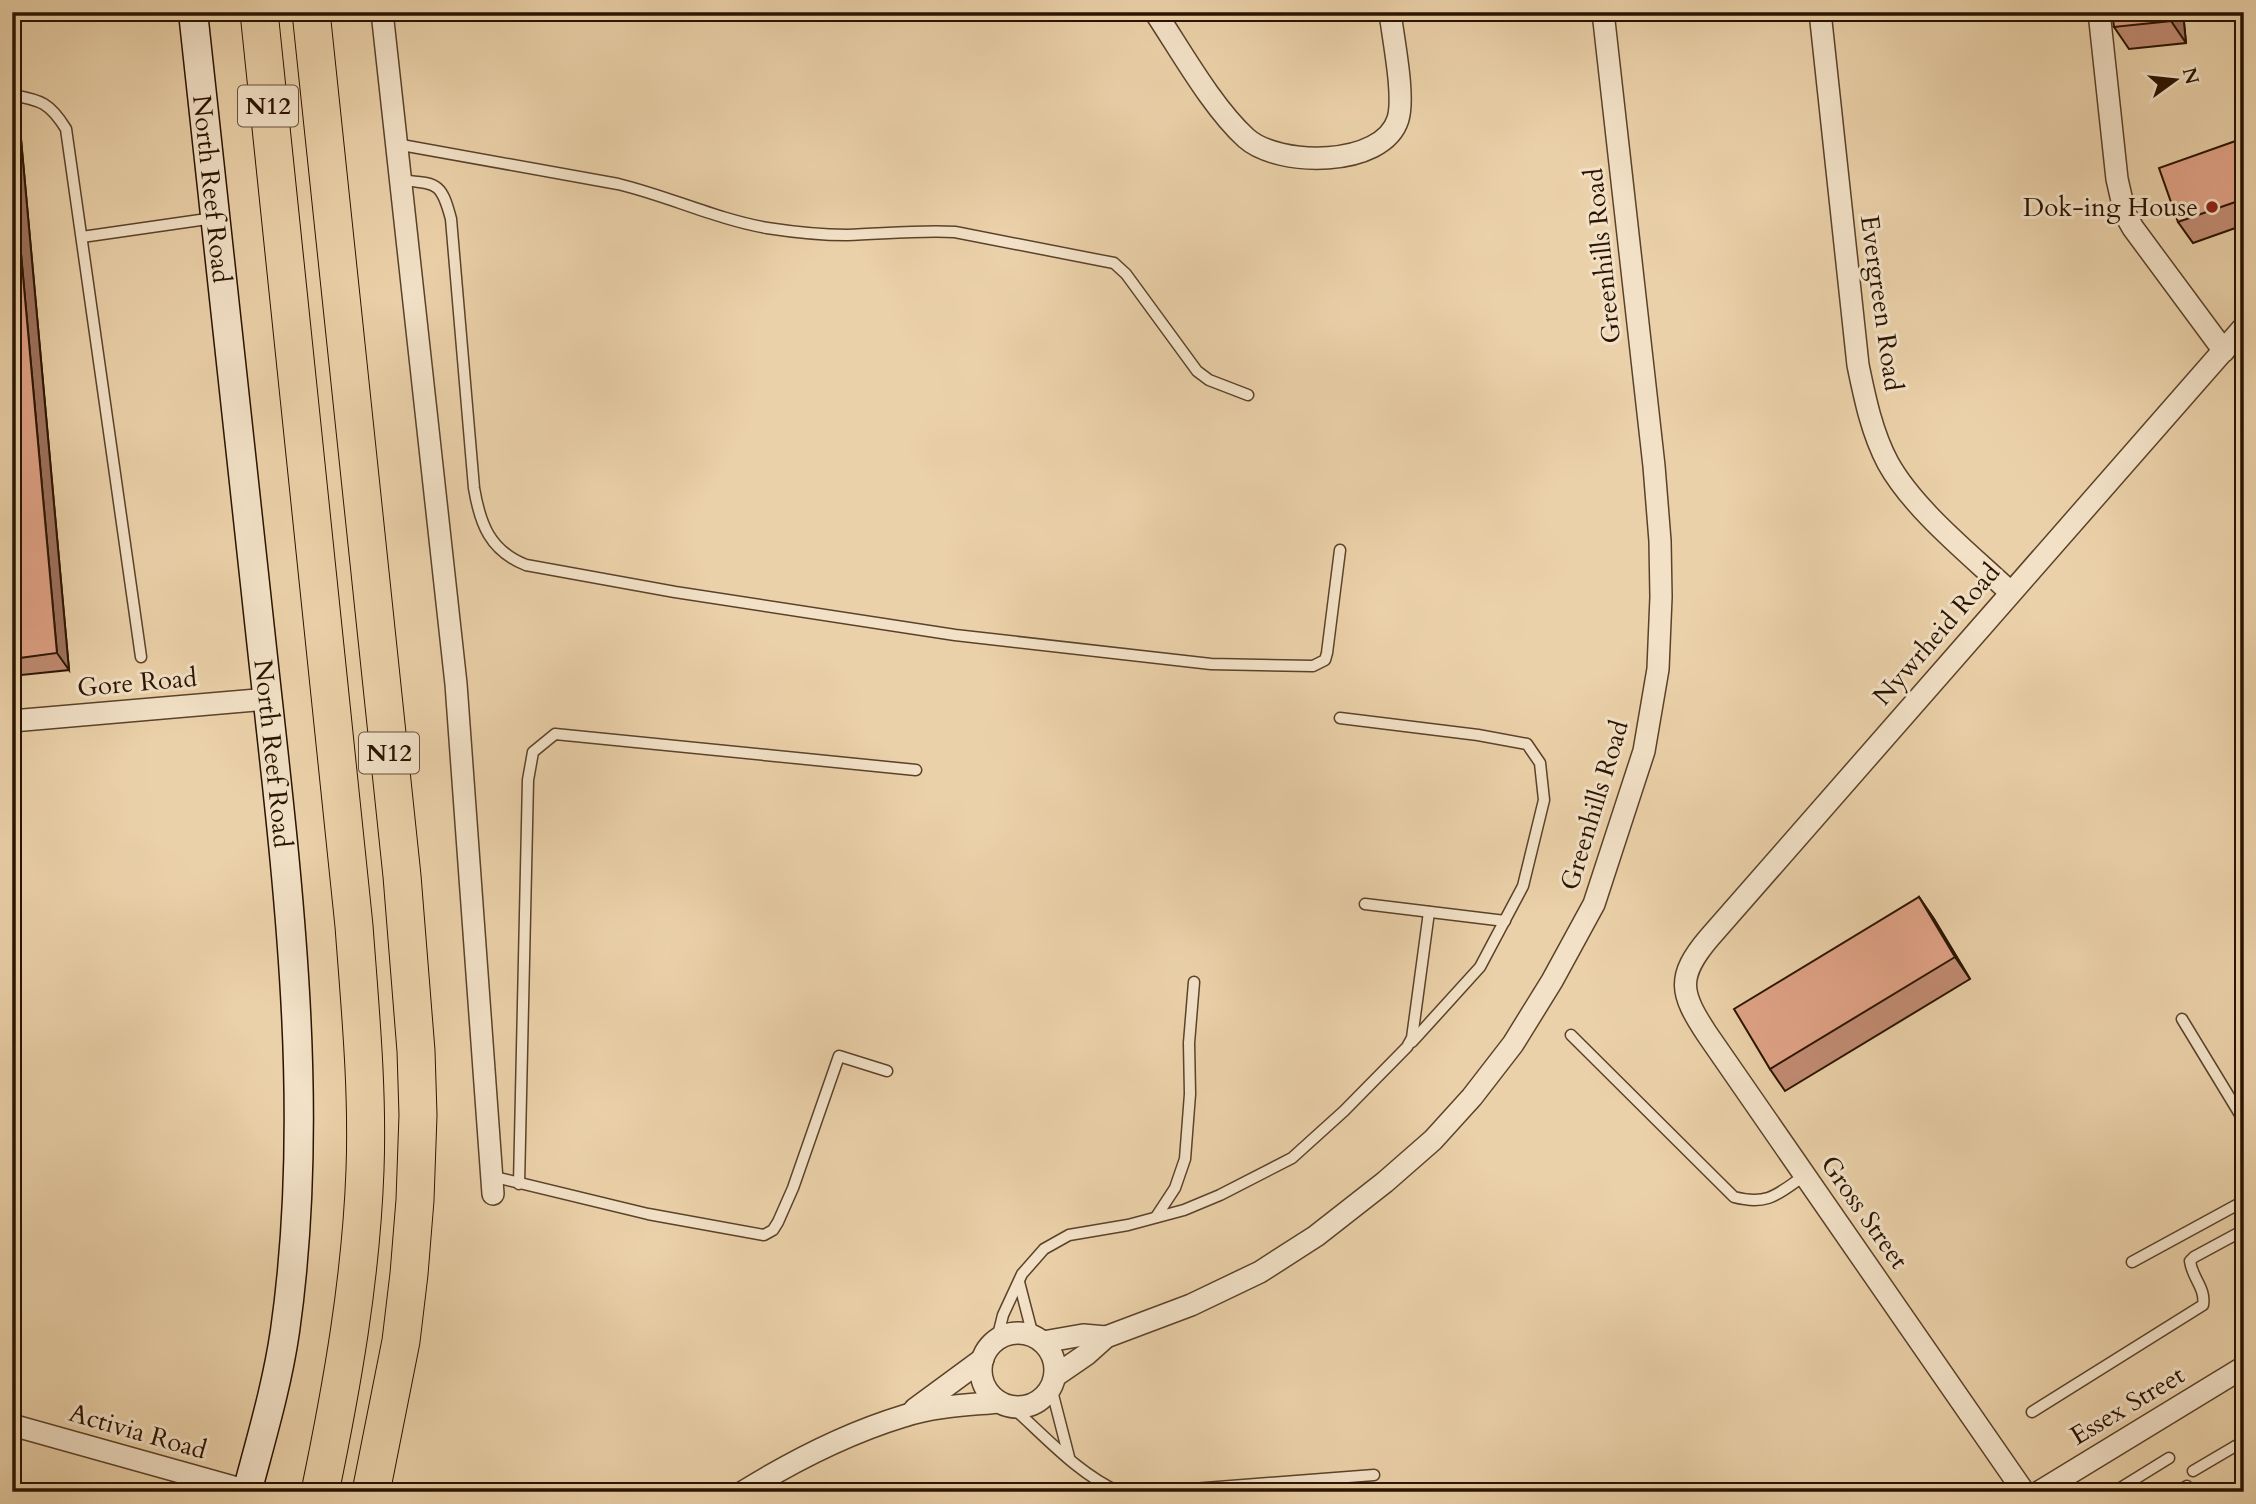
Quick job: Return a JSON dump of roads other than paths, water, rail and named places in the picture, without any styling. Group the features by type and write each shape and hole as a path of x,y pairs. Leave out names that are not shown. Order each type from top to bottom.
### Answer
{"highway":[{"name":"N12","path":"258,12 354,926 364,1061 365,1170 354,1309 337,1412 320,1492"},
{"name":"N12","path":"311,12 402,876 416,1051 418,1128 409,1275 401,1341 371,1492"}],"main road":[{"name":"North Reef Road","path":"193,12 284,850 295,1004 298,1182 285,1332 276,1382 248,1491"}],"street":[{"path":"382,12 456,684 492,1185"},
{"path":"1155,12 1218,104 1245,137 1259,147 1273,152 1315,157 1352,155 1369,150 1393,129 1398,117 1399,98 1390,12"},
{"name":"Greenhills Road","path":"1053,1382 1106,1337 1191,1305 1260,1272 1316,1236 1433,1140 1472,1097 1513,1044 1552,981 1594,904 1644,751 1658,669 1661,597 1654,466 1603,12"},
{"name":"Evergreen Road","path":"1820,12 1858,365 1871,420 1888,462 1902,485 2010,593"},
{"path":"2099,12 2117,178 2125,214 2224,351"},
{"name":"Nywrheid Road","path":"1693,957 2243,330"},
{"name":"Gore Road","path":"12,721 267,699"},
{"name":"Gross Street","path":"1693,957 1686,977 1687,995 1693,1012 2024,1492"},
{"path":"743,1492 772,1474 843,1439 904,1416 933,1409 1005,1404 1023,1407 1034,1404 1044,1397 1053,1382 1055,1364 1051,1352 1038,1339 1021,1333 1009,1334 997,1339 988,1348 981,1371 984,1383 990,1394 1005,1404"},
{"name":"Greenhills Road","path":"1038,1339 1083,1335 1106,1337"},
{"path":"904,1416 940,1393 983,1359"},
{"name":"Essex Street","path":"2039,1492 2244,1367"},
{"name":"Activia Road","path":"14,1432 248,1491"}],"lane":[{"path":"12,95 40,100 56,111 66,129 141,657"},
{"path":"396,144 618,184 767,228 844,235 932,230 955,232 1114,263 1126,274 1198,370 1209,380 1248,395"},
{"path":"400,180 431,183 438,187 445,199 451,219 474,488 479,516 492,541 516,561 542,569 635,585 955,635 1211,664 1313,666 1325,660 1327,653 1340,550"},
{"path":"82,237 215,218"},
{"path":"997,1339 1003,1315 1019,1282 1029,1265 1044,1249 1069,1236 1184,1210 1220,1195 1292,1158 1344,1111 1408,1046 1480,967 1523,886 1544,800 1540,763 1527,744 1478,735 1340,719"},
{"path":"519,1184 528,780 533,752 555,734 916,770"},
{"path":"1365,904 1505,921"},
{"path":"1408,1046 1412,1038 1429,912"},
{"path":"1156,1217 1175,1188 1185,1159 1194,982"},
{"path":"2182,1019 2244,1121"},
{"path":"1571,1035 1734,1197 1763,1201 1774,1197 1805,1175"},
{"path":"492,1185 519,1184 648,1214 764,1235 773,1230 778,1222 793,1188 839,1056 887,1071"},
{"path":"2132,1262 2244,1201"},
{"path":"2032,1412 2203,1305 2204,1291 2190,1261 2244,1230"},
{"path":"1019,1282 1038,1339"},
{"path":"1053,1382 1069,1457"},
{"path":"1005,1404 1092,1478 1119,1492"},
{"path":"2193,1471 2244,1441"},
{"path":"2114,1492 2169,1458"},
{"path":"1154,1492 1374,1475"}],"place":[{"name":"Dok-ing House","path":"2212,207"}]}
